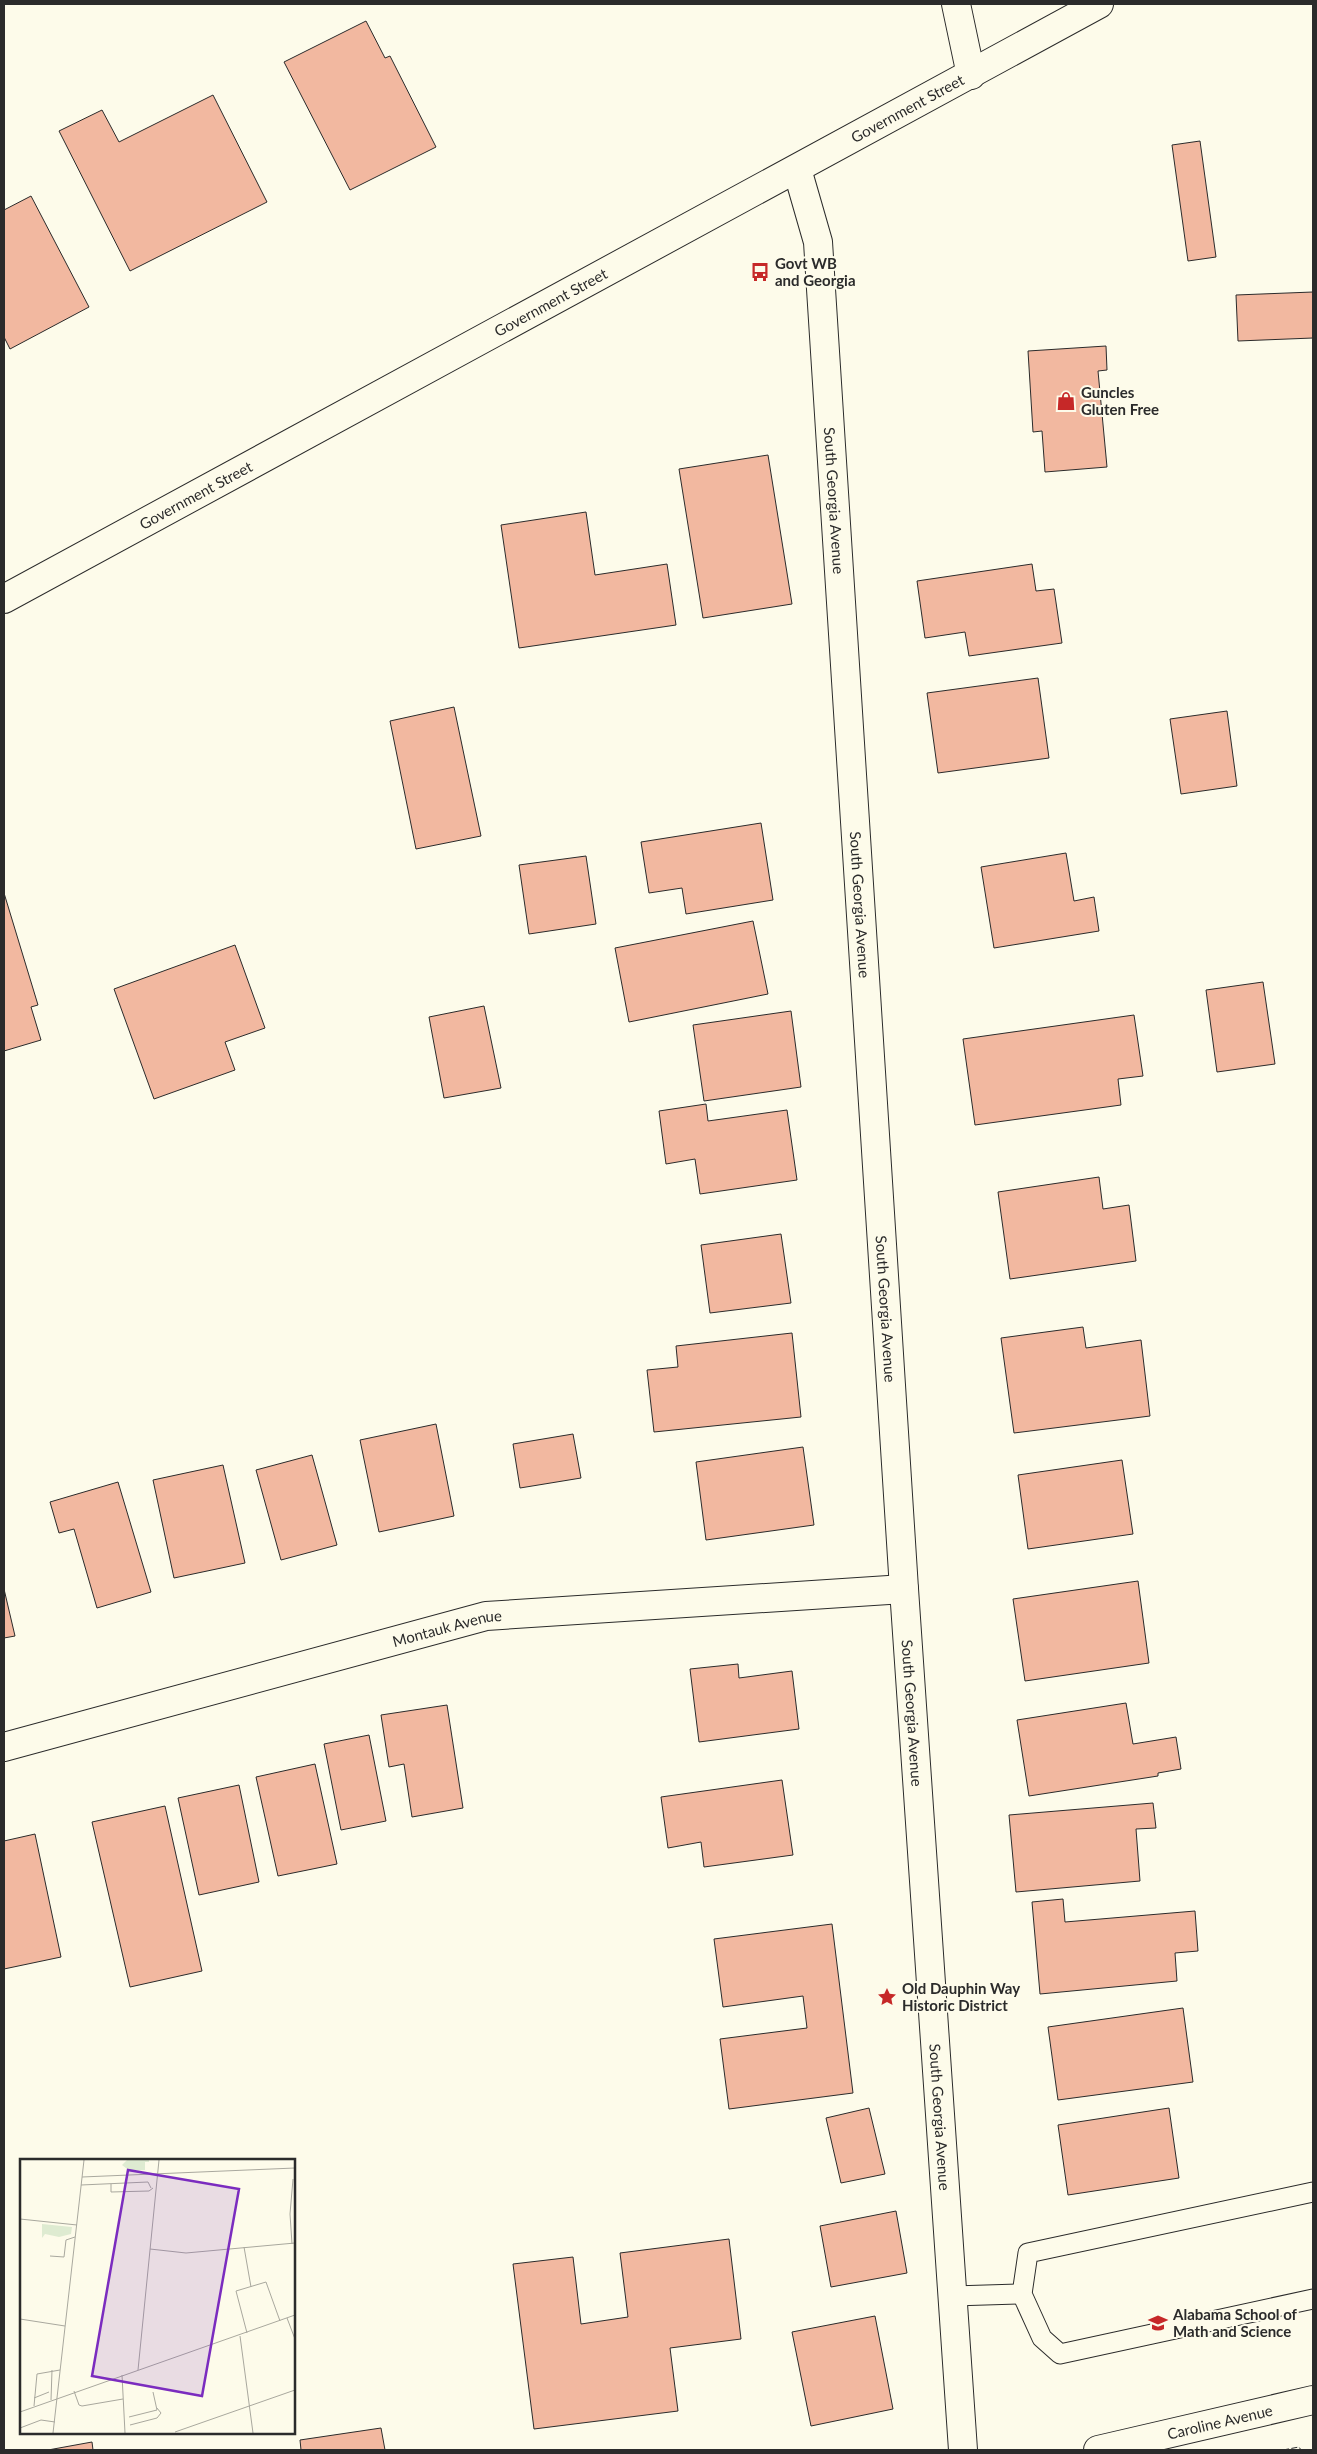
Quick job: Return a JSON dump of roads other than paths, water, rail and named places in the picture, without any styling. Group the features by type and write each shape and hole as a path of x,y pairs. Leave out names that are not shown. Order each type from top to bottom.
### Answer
{"street":[{"path":"956,4 971,75"},
{"name":"Government Street","path":"4,599 971,75 1098,4"},
{"name":"South Georgia Avenue","path":"797,169 818,242 904,1589 963,2450"},
{"name":"Montauk Avenue","path":"4,1747 486,1616 904,1589"},
{"name":"Caroline Avenue","path":"1098,2450 1313,2400"}],"lane":[{"path":"1313,2192 1028,2254 1022,2294 1042,2338 1060,2354 1313,2299"},
{"path":"953,2296 1022,2294"}],"place":[{"name":"Govt WB and Georgia","path":"760,272"},
{"name":"Guncles Gluten Free","path":"1066,401"},
{"name":"Old Dauphin Way Historic District","path":"887,1997"},
{"name":"Alabama School of Math and Science","path":"1158,2323"}]}
